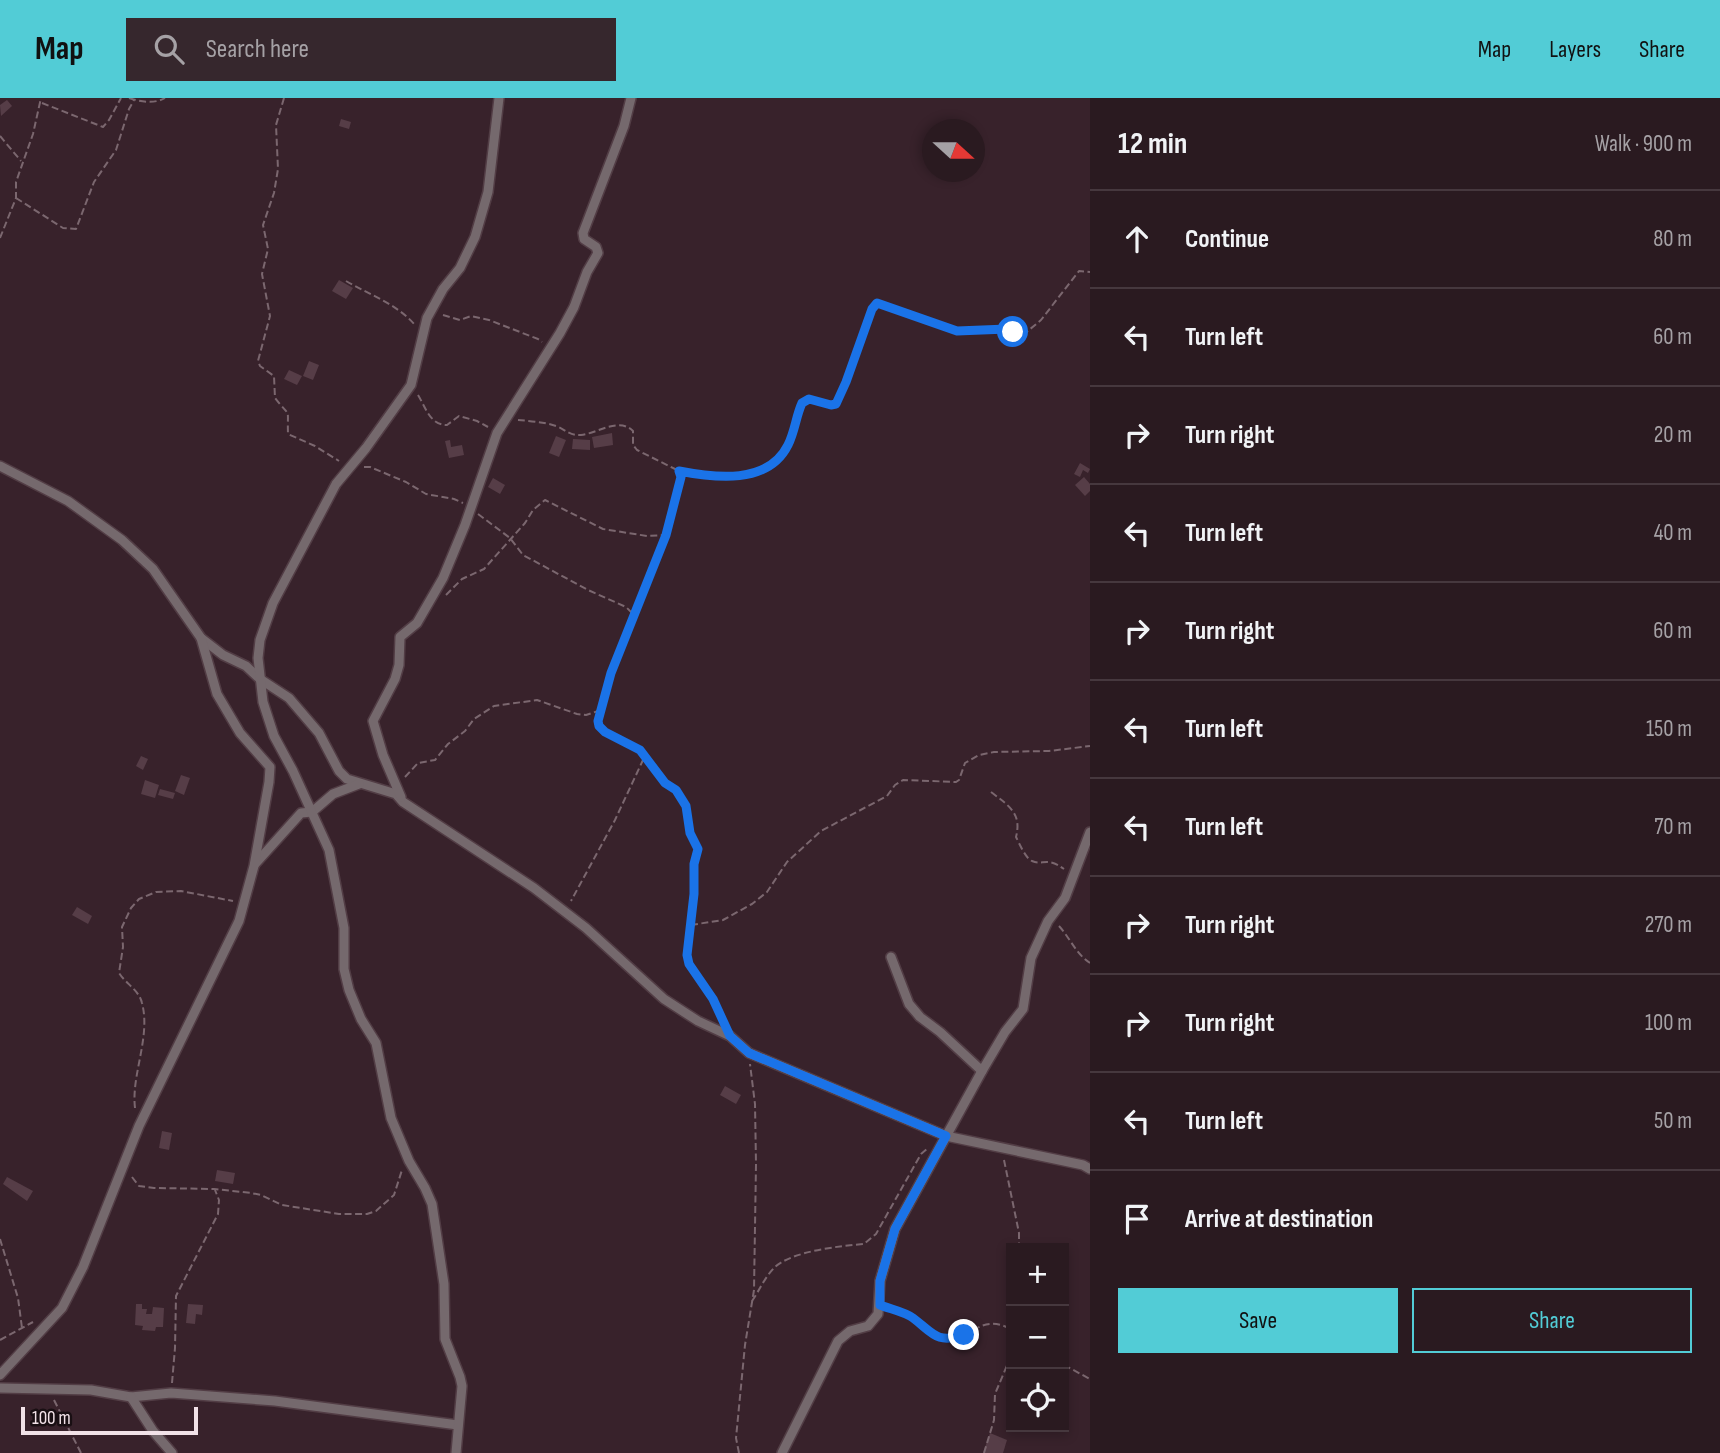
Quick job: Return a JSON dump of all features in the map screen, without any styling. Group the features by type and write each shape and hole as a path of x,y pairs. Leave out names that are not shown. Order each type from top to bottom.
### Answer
{"street":[{"path":"456,1453 461,1386 445,1339 444,1284 432,1204 408,1161 391,1118 376,1043 349,990 344,969 344,928 329,850 274,736 263,702 258,658 260,640 273,603 336,484 411,385 427,318 443,289 460,268 475,237 488,192 499,98"},
{"path":"403,803 383,755 373,719 395,679 401,634 417,623 449,566 497,433 550,351 574,307 597,253 596,247 584,239 583,233 624,125 631,98"},
{"path":"0,466 68,501 122,540 153,569 201,638 217,694 240,733 270,767 246,905 200,1006 139,1126 70,1294 51,1321 0,1375"},
{"path":"201,638 246,666 289,698 319,733 347,779 396,794 403,803 534,888 565,911 664,999 698,1021 730,1036 749,1053 946,1136 1090,1169"},
{"path":"254,866 301,813 312,812 333,794 359,784"},
{"path":"782,1453 838,1341 850,1331 873,1322 878,1314 880,1281 895,1229 982,1071 1005,1032 1023,1009 1031,958 1051,917 1065,898 1090,832"},
{"path":"891,957 901,985 915,1011 982,1071"},
{"path":"0,1388 91,1390 131,1396 171,1393 275,1401 458,1425"},
{"path":"131,1396 153,1431 172,1453"}],"path":[{"path":"0,238 16,198 16,182 33,134 41,100 103,127 121,98"},
{"path":"129,98 156,101 165,98"},
{"path":"284,98 275,125 276,181 263,225 268,249 262,274 270,316 258,361 260,366 274,376 275,398 290,416 288,434 315,446 349,467 370,467 406,482 426,494 460,500 510,538 523,555 626,607 634,615"},
{"path":"16,198 63,228 76,229 94,182 116,150 134,100"},
{"path":"0,136 22,163"},
{"path":"506,419 555,426 572,435 622,425 632,429 637,450 679,471 716,477 747,476 777,460 788,445 802,403 809,399 836,404 875,304 957,331 1007,329 1023,335 1041,320 1079,271 1090,272"},
{"path":"346,281 406,315 422,334"},
{"path":"427,318 443,315 460,320 471,316 500,323 538,338 550,351"},
{"path":"411,385 430,417 439,425 447,425 459,416 477,421 497,433"},
{"path":"679,471 681,477 666,535 599,710 599,726 640,750 665,783 676,790 684,803 690,833 698,846 694,864 694,894 687,955 689,964 713,999 730,1036"},
{"path":"443,597 462,579 484,569 545,500 603,529 647,536 666,535"},
{"path":"398,789 407,773 418,763 435,760 448,744 466,731 474,719 494,706 537,700 586,715 599,710"},
{"path":"691,925 723,920 752,904 767,892 787,862 812,839 828,827 887,796 895,785 903,780 956,782 965,763 979,755 1090,746"},
{"path":"565,911 638,775 643,755"},
{"path":"991,792 1015,813 1018,828 1016,837 1028,858 1035,862 1051,861 1066,872 1071,883"},
{"path":"139,1126 134,1104 142,1057 143,1010 138,994 119,973 124,920 139,899 156,892 197,893 246,905"},
{"path":"1051,917 1071,940 1077,952 1090,963"},
{"path":"739,1453 736,1438 744,1345 754,1290 755,1104 749,1053"},
{"path":"1001,1147 1019,1243"},
{"path":"752,1302 772,1269 784,1260 803,1254 864,1244 870,1240 876,1234 921,1154 929,1148"},
{"path":"132,1177 139,1186 214,1189 261,1195 282,1205 339,1214 367,1214 376,1212 394,1195 408,1161"},
{"path":"171,1393 176,1296 218,1214 219,1200 214,1189"},
{"path":"0,1239 15,1286 22,1328"},
{"path":"880,1305 912,1317 939,1338 949,1339 964,1335 984,1324 1006,1327"},
{"path":"1,1338 42,1318"},
{"path":"1069,1368 1090,1379"},
{"path":"984,1453 994,1420 995,1394 1006,1369"},
{"path":"48,1389 81,1453"}],"building":[{"path":"7,100 12,106 1,116 0,105"},
{"path":"341,119 351,122 349,129 339,126"},
{"path":"339,280 353,288 346,299 332,291"},
{"path":"309,361 319,365 313,380 303,376"},
{"path":"289,370 302,376 297,385 284,379"},
{"path":"612,433 613,445 594,448 592,437"},
{"path":"556,436 566,440 559,457 549,453"},
{"path":"573,439 590,440 590,450 572,449"},
{"path":"450,440 451,447 462,445 464,455 449,458 445,441"},
{"path":"1080,463 1090,469 1088,473 1083,470 1080,477 1074,474"},
{"path":"1084,477 1090,484 1090,491 1085,496 1075,485"},
{"path":"493,478 505,485 500,494 488,487"},
{"path":"141,756 148,759 143,770 136,766"},
{"path":"181,775 190,778 184,795 175,791"},
{"path":"145,780 159,785 155,798 141,794"},
{"path":"160,789 175,793 173,799 158,795"},
{"path":"77,907 92,916 88,924 72,915"},
{"path":"725,1086 741,1095 736,1104 720,1095"},
{"path":"162,1131 172,1133 169,1150 159,1148"},
{"path":"217,1170 235,1173 233,1184 215,1181"},
{"path":"7,1177 33,1191 27,1201 3,1184"},
{"path":"136,1304 142,1304 142,1309 147,1309 146,1314 152,1314 153,1307 164,1308 163,1327 156,1327 155,1331 142,1330 143,1326 135,1325"},
{"path":"188,1304 203,1305 202,1315 196,1314 195,1324 186,1323"},
{"path":"990,1433 1007,1440 1003,1453 983,1453"}],"route":[{"path":"964,1335 949,1339 939,1338 912,1317 880,1305 880,1281 895,1229 946,1136 749,1053 730,1036 708,990 689,964 687,955 694,894 694,864 698,846 690,833 686,806 676,790 665,783 640,750 605,732 598,721 611,673 666,535 681,477 679,471 702,476 747,476 777,460 788,445 802,403 809,399 836,404 872,309 877,303 957,331 1007,329 1013,332"}]}
